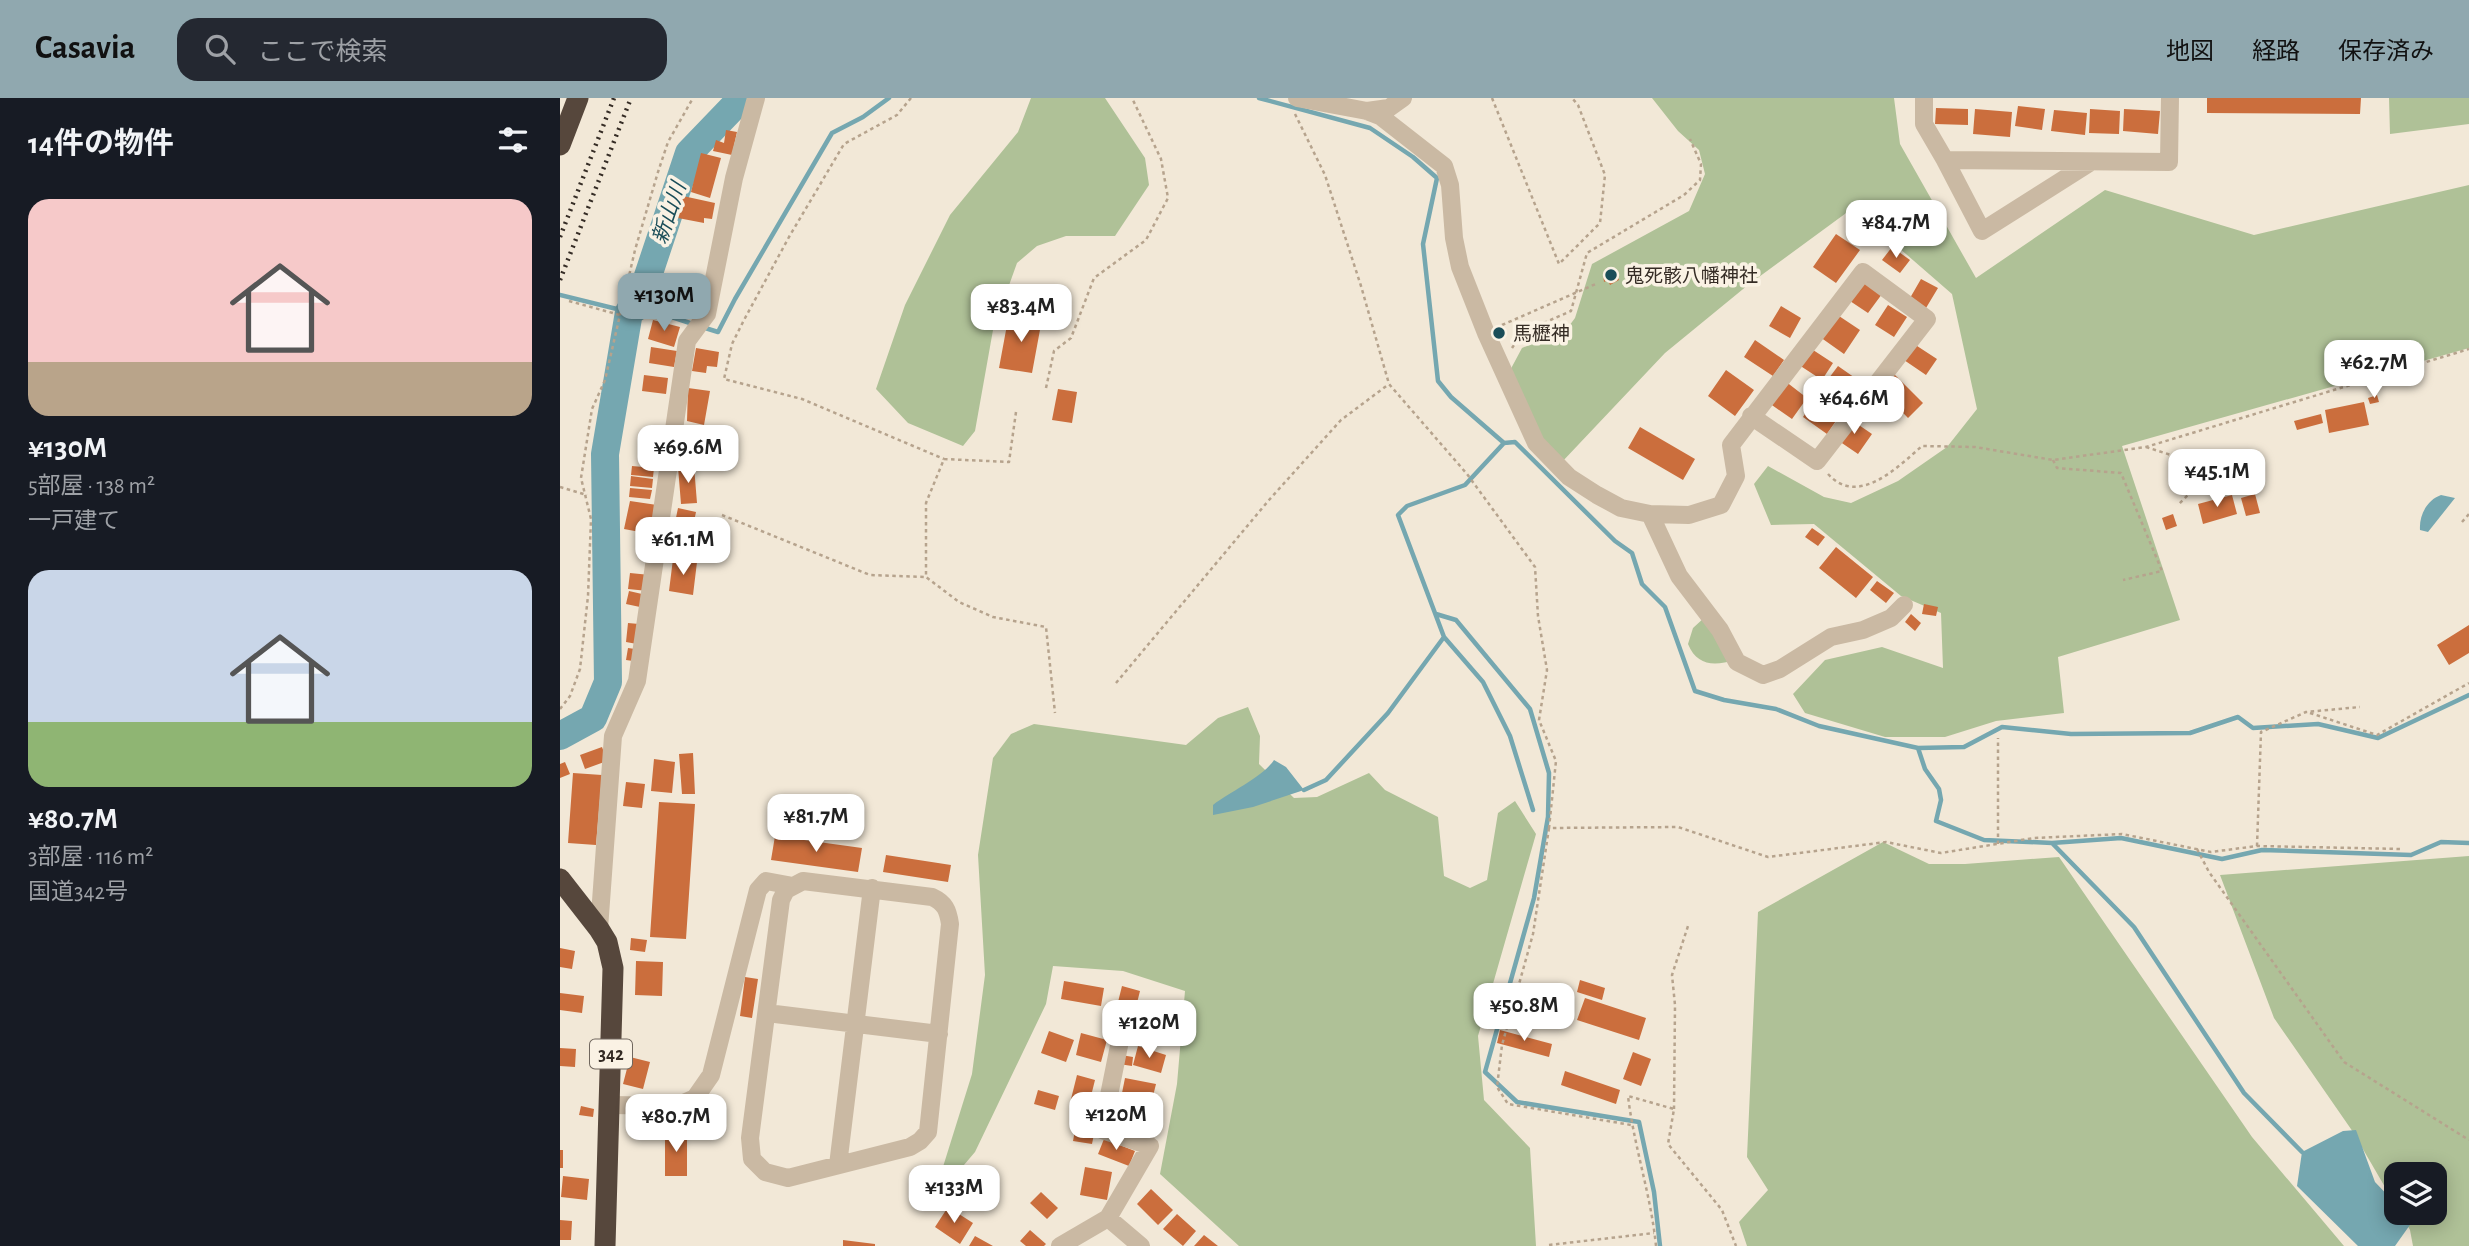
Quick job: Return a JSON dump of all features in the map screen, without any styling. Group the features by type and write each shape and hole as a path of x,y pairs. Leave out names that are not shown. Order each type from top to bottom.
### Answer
{"highway":[{"path":"560,145 578,98"},
{"name":"342","path":"560,879 600,929 607,942 613,968 605,1246"}],"street":[{"path":"600,929 613,736 638,681 687,341 707,314 734,178 755,98"},
{"path":"1295,104 1367,111 1389,108 1403,98"},
{"path":"1924,98 1924,124 1982,232 2091,162"},
{"path":"1945,160 2169,162 2171,98"},
{"path":"1367,111 1381,116 1444,166 1451,185 1454,238 1460,267 1486,333 1536,443 1569,477 1621,508 1650,514 1689,515 1721,505 1736,476 1731,445 1751,416 1863,272 1927,319 1817,461 1751,416"},
{"path":"1650,514 1679,576 1720,629 1737,662 1763,675 1780,669 1831,637 1863,630 1891,618 1904,605"},
{"path":"611,1105 677,1106 695,1098 711,1075 758,890 766,881 793,887"},
{"path":"803,881 932,897 947,909 950,923 928,1132 910,1147 788,1178 765,1172 752,1159 750,1138 781,900 786,890 793,887 803,881"},
{"path":"838,1165 872,888"},
{"path":"767,1013 939,1034"},
{"path":"1060,1246 1108,1218 1150,1146 1102,1129 1122,1031"},
{"path":"1108,1218 1141,1246"}],"path":[{"path":"560,709 570,696 580,669 588,596 591,519 581,478 592,409 606,380 635,250 668,142 693,98"},
{"path":"911,98 897,115 844,144 744,320 732,344 724,379 802,399 944,459 1009,462 1016,412"},
{"path":"1046,388 1054,351 1071,338 1094,278 1146,240 1168,198 1161,159 1132,98"},
{"path":"1492,98 1559,264 1600,223 1605,175 1578,105 1572,98"},
{"path":"1295,104 1325,175 1389,384 1467,474 1535,567 1538,616 1547,670 1539,720 1556,761 1533,934 1502,1045 1497,1087 1508,1104 1632,1125"},
{"path":"1501,365 1522,332 1571,311 1587,253 1684,195 1700,180 1701,164 1689,139"},
{"path":"1486,333 1598,283"},
{"path":"569,301 620,315"},
{"path":"1817,461 1838,485 1857,488 1890,474 1922,446 1975,447 2053,460 2146,447 2469,349"},
{"path":"1116,683 1269,500 1340,420 1389,384"},
{"path":"2146,447 2199,464 2224,467 2225,475 2194,489 2179,504"},
{"path":"926,577 926,503 944,459"},
{"path":"2053,460 2057,468 2121,473 2162,571 2123,580"},
{"path":"560,487 587,495"},
{"path":"2462,522 2469,514"},
{"path":"722,515 870,575 926,577 959,602 993,617 1046,627 1055,713"},
{"path":"2306,712 2377,735 2469,683"},
{"path":"2258,846 2261,733 2306,712 2360,707"},
{"path":"1998,738 1998,844"},
{"path":"1549,828 1678,827 1768,857 1886,842 1941,853 2034,838 2123,834 2211,852 2258,846 2402,849"},
{"path":"2197,849 2209,872 2344,1062 2469,1140"},
{"path":"1688,926 1671,975 1675,1005 1674,1109 1668,1144 1722,1210 1736,1246"},
{"path":"1656,1246 1628,1096 1674,1109"},
{"path":"1549,1245 1654,1233"}],"green space":[{"path":"1031,98 1105,98 1145,158 1149,185 1115,236 1066,236 1037,246 1017,263 993,330 975,431 963,446 908,423 876,389 905,305 950,215 1018,132"},
{"path":"1652,98 1894,98 1900,144 1976,278 2105,190 2254,235 2469,185 2469,348 2122,446 2180,620 2058,657 2064,713 1996,721 1945,737 1885,737 1805,713 1793,694 1825,660 1882,647 1943,668 1941,613 1901,596 1814,524 1771,525 1754,484 1768,466 1824,497 1851,503 1898,481 1947,447 1977,409 1952,294 1853,208 1748,285 1665,353 1561,463 1537,433 1507,376 1522,348 1566,330 1575,318 1592,264 1689,211 1705,174 1699,150 1678,131"},
{"path":"2389,98 2469,98 2469,124 2390,134"},
{"path":"1705,617 1735,660 1713,663 1696,657 1688,644 1693,628"},
{"path":"1248,707 1260,736 1259,764 1294,798 1317,797 1369,773 1385,790 1438,817 1444,876 1470,888 1487,880 1498,813 1515,801 1536,834 1478,1036 1484,1100 1530,1148 1536,1246 1239,1246 1160,1174 1177,1084 1185,991 1123,971 1053,966 1046,1004 975,1152 958,1172 942,1170 972,1074 985,975 978,855 993,758 1011,734 1034,724 1186,745 1218,718"},
{"path":"1883,842 1929,864 2059,857 2252,1137 2344,1246 1747,1246 1739,1222 1768,1190 1747,1157 1758,912"},
{"path":"2469,856 2469,1246 2413,1246 2407,1225 2447,1225 2447,1162 2384,1162 2384,1185 2353,1132 2274,1018 2220,875"}],"water":[{"path":"2441,495 2455,498 2428,532 2420,530 2425,509 2432,500"},
{"path":"1274,760 1286,767 1304,790 1253,807 1213,815 1213,805 1255,778"},
{"path":"2356,1130 2375,1182 2384,1191 2384,1225 2410,1225 2395,1246 2358,1246 2297,1186 2302,1152 2343,1131"}],"building":[{"path":"2207,98 2361,98 2360,114 2207,113"},
{"path":"2018,106 2045,109 2042,130 2015,126"},
{"path":"1936,108 1968,109 1968,125 1935,124"},
{"path":"1975,109 2012,112 2010,137 1973,134"},
{"path":"2090,109 2120,111 2119,134 2089,133"},
{"path":"2124,109 2160,111 2158,134 2123,131"},
{"path":"2054,110 2087,113 2085,135 2051,131"},
{"path":"726,130 737,132 732,155 713,151 716,140 724,143"},
{"path":"701,153 721,158 710,198 691,192"},
{"path":"683,196 715,203 712,219 704,218 704,223 678,218"},
{"path":"1836,234 1860,250 1836,283 1813,267"},
{"path":"1892,247 1910,260 1900,273 1882,260"},
{"name":"鬼死骸八幡神社","path":"1613,268 1619,280 1610,285 1608,280 1604,282 1603,273"},
{"path":"1921,279 1938,288 1926,308 1910,298"},
{"path":"1863,281 1882,294 1868,313 1850,301"},
{"path":"1888,305 1907,317 1894,337 1875,325"},
{"path":"1781,306 1801,318 1790,338 1769,326"},
{"path":"1009,314 1042,319 1032,373 999,368"},
{"path":"1836,314 1860,330 1844,354 1820,337"},
{"path":"653,320 680,327 674,347 648,339"},
{"path":"1755,340 1784,360 1773,376 1744,357"},
{"path":"1914,344 1937,359 1926,375 1904,360"},
{"path":"651,347 677,351 674,367 649,363"},
{"path":"696,348 719,352 717,367 707,366 706,373 692,371"},
{"path":"1810,348 1833,363 1822,380 1799,365"},
{"path":"1838,366 1858,380 1844,400 1823,386"},
{"path":"1726,370 1754,390 1735,416 1708,396"},
{"path":"1894,374 1923,403 1908,418 1879,388"},
{"path":"644,375 668,378 666,394 642,391"},
{"path":"1785,381 1807,398 1792,419 1769,403"},
{"path":"688,388 710,391 704,425 687,421"},
{"path":"1058,389 1077,392 1072,423 1052,420"},
{"path":"2377,395 2379,402 2370,404 2368,398"},
{"path":"1813,402 1838,418 1827,434 1803,417"},
{"path":"2364,402 2369,425 2329,433 2325,410"},
{"path":"2321,414 2323,423 2297,430 2294,421"},
{"path":"1850,419 1872,434 1858,454 1836,439"},
{"path":"1640,427 1695,459 1683,480 1628,448"},
{"path":"632,466 654,468 653,477 631,475"},
{"path":"694,466 697,503 681,504 678,467"},
{"path":"631,476 653,479 652,488 630,486"},
{"path":"630,488 652,490 650,499 629,497"},
{"path":"2255,494 2260,513 2246,516 2241,498"},
{"path":"2232,495 2237,514 2203,524 2198,504"},
{"path":"630,501 657,505 651,551 637,549 640,532 624,529"},
{"path":"678,508 696,512 690,541 672,537"},
{"path":"2173,514 2177,526 2166,530 2162,518"},
{"path":"1812,528 1825,537 1818,546 1805,537"},
{"path":"1836,547 1873,577 1856,598 1819,568"},
{"path":"665,549 674,552 671,560 662,557"},
{"path":"673,559 697,562 693,595 669,591"},
{"path":"630,573 650,575 648,591 628,589"},
{"path":"1877,581 1894,593 1886,603 1870,590"},
{"path":"629,591 642,594 640,607 626,604"},
{"path":"1924,604 1938,607 1936,616 1922,614"},
{"path":"1911,614 1921,623 1915,631 1905,622"},
{"path":"628,623 639,624 637,644 626,642"},
{"path":"2469,625 2469,653 2449,665 2437,645"},
{"path":"628,648 635,649 633,661 626,660"},
{"path":"602,747 607,761 585,769 580,755"},
{"path":"693,753 695,794 682,794 679,754"},
{"path":"654,759 675,762 672,793 651,791"},
{"path":"565,762 570,774 560,778 560,764"},
{"path":"573,773 602,775 596,845 568,843"},
{"path":"626,782 645,784 642,808 623,806"},
{"path":"659,802 695,804 686,939 650,937"},
{"path":"775,836 862,848 858,872 771,860"},
{"path":"886,855 951,865 948,882 883,872"},
{"path":"631,938 647,940 645,952 630,950"},
{"path":"560,948 575,951 572,969 560,967"},
{"path":"636,961 663,962 662,996 635,995"},
{"path":"745,977 758,979 752,1018 740,1016"},
{"path":"1580,980 1605,988 1602,1000 1577,992"},
{"path":"1064,981 1104,988 1101,1006 1061,999"},
{"path":"1122,986 1140,991 1136,1007 1118,1002"},
{"path":"560,993 584,996 582,1013 560,1010"},
{"path":"1585,998 1646,1018 1639,1040 1577,1020"},
{"path":"1500,1030 1552,1044 1549,1057 1497,1043"},
{"path":"1049,1031 1074,1040 1066,1062 1041,1053"},
{"path":"1081,1033 1107,1040 1101,1062 1076,1055"},
{"path":"1138,1046 1166,1055 1161,1073 1133,1065"},
{"path":"560,1048 576,1049 575,1067 560,1066"},
{"path":"1633,1052 1651,1059 1641,1086 1623,1079"},
{"path":"1121,1055 1133,1057 1132,1066 1119,1064"},
{"path":"630,1057 650,1062 643,1089 623,1084"},
{"path":"1565,1071 1620,1090 1616,1104 1561,1085"},
{"path":"1077,1075 1095,1080 1089,1104 1071,1099"},
{"path":"1125,1078 1156,1084 1152,1100 1122,1093"},
{"path":"1038,1090 1059,1096 1055,1110 1034,1104"},
{"path":"1118,1100 1132,1103 1131,1110 1116,1107"},
{"path":"581,1106 594,1109 593,1117 579,1115"},
{"path":"1076,1125 1095,1129 1092,1144 1073,1141"},
{"path":"665,1131 687,1131 687,1176 665,1176"},
{"path":"1104,1139 1135,1151 1129,1166 1098,1154"},
{"path":"560,1150 563,1150 563,1168 560,1168"},
{"path":"1085,1167 1112,1172 1107,1200 1080,1195"},
{"path":"563,1176 589,1179 587,1200 561,1197"},
{"path":"1151,1189 1173,1210 1158,1225 1137,1204"},
{"path":"1041,1192 1058,1208 1047,1219 1030,1203"},
{"path":"948,1207 973,1223 960,1244 935,1227"},
{"path":"1177,1214 1196,1231 1183,1246 1163,1229"},
{"path":"560,1220 572,1221 571,1240 560,1240"},
{"path":"1030,1230 1046,1244 1044,1246 1026,1246 1020,1241"},
{"path":"1204,1235 1218,1246 1194,1246"},
{"path":"975,1236 993,1246 969,1246"},
{"path":"843,1240 875,1244 875,1246 843,1246"}],"waterway":[{"name":"新山川","path":"560,736 593,718 608,682 605,454 629,312 638,306 689,153 739,98"},
{"path":"702,327 718,332 832,133 863,117 889,98"},
{"path":"1259,98 1370,128 1413,157 1437,178 1423,244 1438,381 1451,397 1504,443 1515,442 1615,541 1632,553 1642,584 1665,607 1695,691 1724,700 1776,709 1819,726 1918,748 1964,747 2002,727 2071,734 2190,733 2238,717 2253,728 2318,724 2378,738 2469,695"},
{"path":"560,295 629,312"},
{"path":"638,306 693,324"},
{"path":"1504,443 1465,485 1407,506 1398,515 1444,637 1483,682 1510,736 1533,810"},
{"path":"1436,614 1456,620 1530,709 1549,773 1548,817 1534,898 1485,1072 1517,1102 1639,1122 1654,1192 1660,1246"},
{"path":"1304,790 1326,780 1388,713 1444,637"},
{"path":"1918,748 1925,769 1939,789 1941,800 1936,821 1984,840 2052,843 2134,927 2244,1093 2302,1152"},
{"path":"2052,843 2121,838 2222,859 2262,850 2411,855 2441,842 2469,843"}],"railway":[{"path":"560,237 614,98"},
{"path":"560,280 631,98"}],"place":[{"name":"鬼死骸八幡神社","path":"1611,275"},
{"name":"馬櫪神","path":"1499,333"}]}
